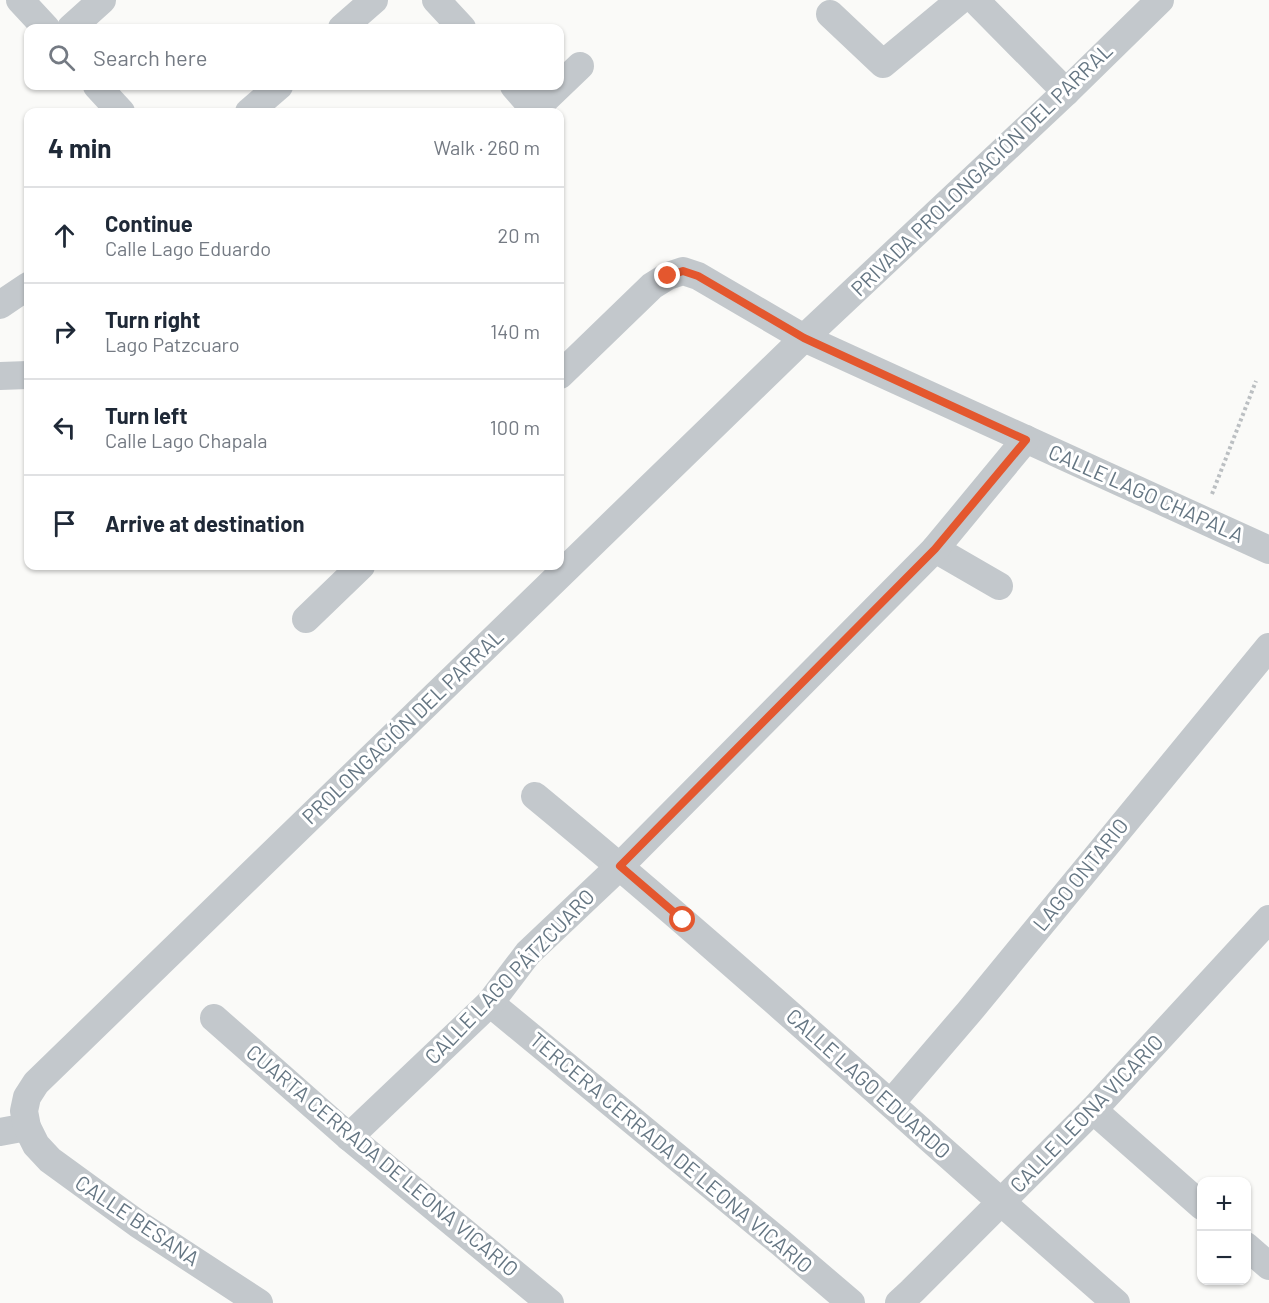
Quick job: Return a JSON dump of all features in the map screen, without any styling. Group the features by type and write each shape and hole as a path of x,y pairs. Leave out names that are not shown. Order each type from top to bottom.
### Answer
{"street":[{"path":"20,0 42,24"},
{"path":"75,24 102,0"},
{"path":"347,24 374,0"},
{"path":"436,0 458,24"},
{"path":"830,14 883,64 960,0"},
{"path":"975,0 1066,92"},
{"name":"PRIVADA PROLONGACIÓN DEL PARRAL","path":"804,338 1066,92 1160,0"},
{"path":"564,82 580,66"},
{"path":"101,90 117,108"},
{"path":"254,108 274,90"},
{"path":"517,90 532,108"},
{"path":"537,108 555,90"},
{"name":"CALLE LAGO CHAPALA","path":"564,371 652,286 668,276 683,271 698,276 804,338 1269,550"},
{"path":"0,305 24,289"},
{"name":"PROLONGACIÓN DEL PARRAL","path":"13,1130 24,1111 27,1097 36,1083 804,338"},
{"path":"0,376 24,375"},
{"name":"CALLE LAGO PÁTZCUARO","path":"349,1137 490,1003 528,953 620,866 935,549 1026,440"},
{"path":"935,549 999,586"},
{"path":"306,619 357,570"},
{"name":"LAGO ONTARIO","path":"891,1103 969,1012 1269,646"},
{"name":"CALLE LAGO EDUARDO","path":"535,796 620,866 1116,1303"},
{"name":"CALLE LEONA VICARIO","path":"899,1303 1093,1110 1269,919"},
{"name":"TERCERA CERRADA DE LEONA VICARIO","path":"490,1003 851,1303"},
{"name":"CUARTA CERRADA DE LEONA VICARIO","path":"214,1018 349,1137 549,1303"},
{"path":"1093,1110 1197,1202"},
{"name":"CALLE BESANA","path":"13,1130 36,1145 50,1160 71,1176 138,1224 259,1303"},
{"path":"1251,1250 1269,1266"}],"path":[{"path":"1202,519 1256,381"}],"route":[{"path":"668,276 683,271 698,276 804,338 1026,440 935,549 620,866 683,920"}]}
